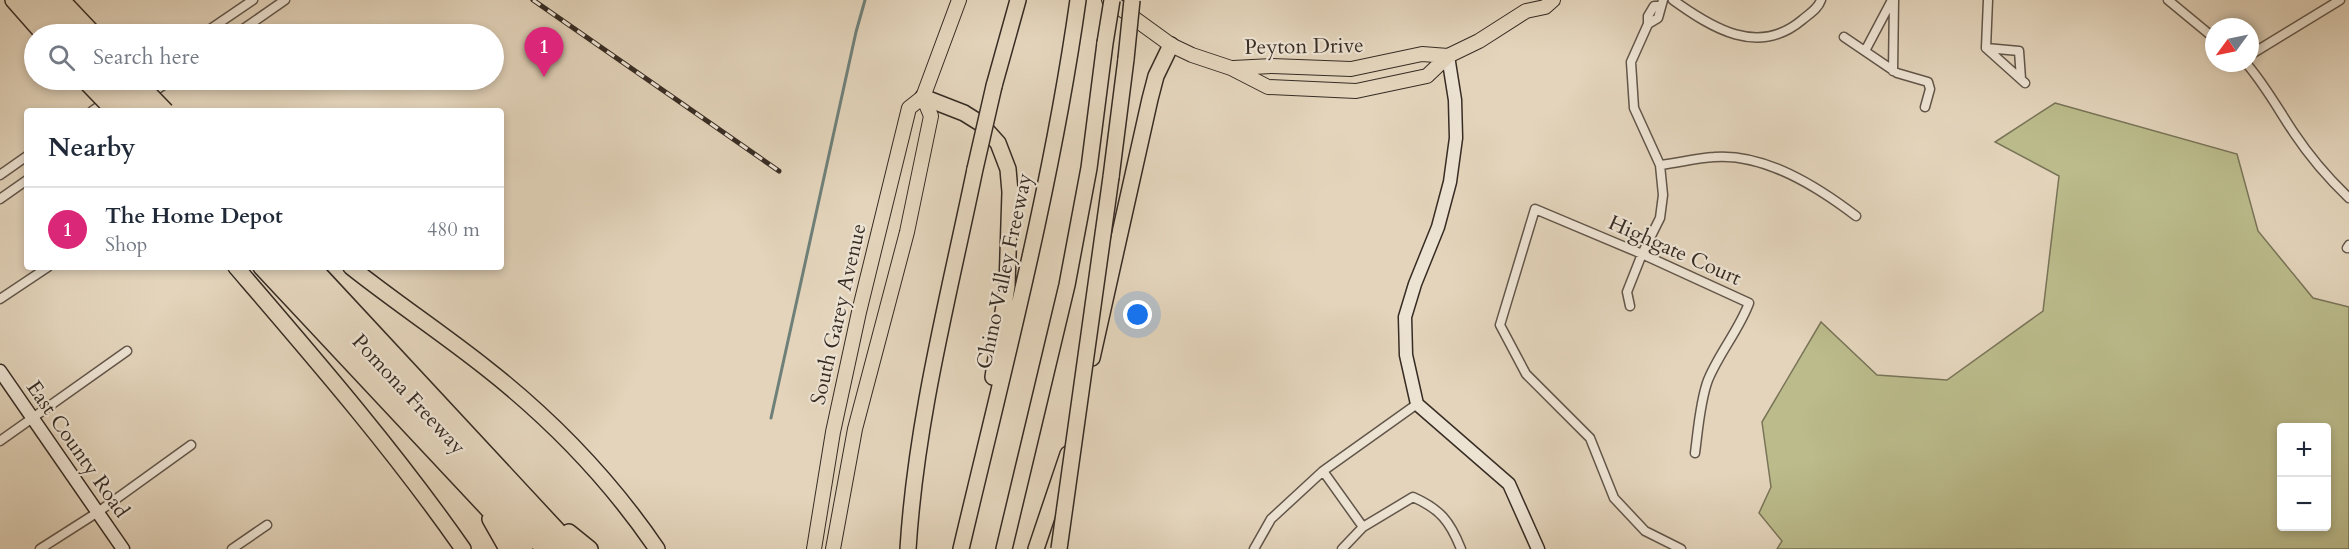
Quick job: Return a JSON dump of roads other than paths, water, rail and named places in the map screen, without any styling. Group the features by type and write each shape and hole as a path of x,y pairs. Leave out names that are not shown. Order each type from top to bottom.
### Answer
{"highway":[{"path":"13,0 34,24"},
{"path":"27,0 50,24"},
{"path":"44,0 66,24"},
{"path":"62,0 85,24"},
{"path":"908,549 914,484 925,408 975,169 994,86 1018,0"},
{"name":"Chino Valley Freeway","path":"961,549 1023,295 1078,0"},
{"path":"1004,549 1067,285 1089,168 1111,0"},
{"path":"1059,549 1111,177 1132,0"},
{"path":"1036,549 1069,450 1151,92 1171,45"},
{"path":"94,90 111,108"},
{"path":"112,90 129,108"},
{"path":"127,90 144,108"},
{"path":"146,90 163,108"},
{"path":"923,98 964,113 980,123 998,143 1008,169 1010,192 1007,286 992,382 986,447"},
{"path":"239,270 328,374 419,487 461,549"},
{"name":"Pomona Freeway","path":"264,270 525,549"},
{"path":"280,270 544,549"},
{"path":"297,270 559,549"},
{"name":"Pomona Freeway","path":"316,270 575,549"},
{"path":"355,270 514,391 590,464 657,549"},
{"path":"479,501 507,549"},
{"path":"537,507 590,549"}],"main road":[{"name":"South Garey Avenue","path":"817,545 833,432 864,290 909,108 923,98 959,0"},
{"name":"Peyton Drive","path":"1111,0 1171,45 1192,55 1231,68 1268,87 1356,91 1427,76 1448,57 1479,41 1528,6 1545,7 1553,0"},
{"name":"Peyton Drive","path":"1231,68 1272,66 1351,69 1422,54 1448,57"},
{"name":"South Garey Avenue","path":"833,549 855,429 907,232 931,116 923,98"}],"street":[{"path":"218,24 253,0"},
{"path":"250,24 285,0"},
{"path":"1673,0 1706,23 1750,39 1771,36 1792,28 1819,6 1821,0"},
{"path":"1865,51 1893,0"},
{"path":"1893,0 1893,71"},
{"path":"1986,48 1988,0"},
{"path":"2168,0 2205,31"},
{"path":"2259,50 2340,0"},
{"path":"1630,306 1627,292 1642,254 1660,219 1663,195 1660,165 1634,108 1631,63 1648,24 1648,16 1654,6 1662,3"},
{"path":"1844,37 1893,71 1928,82 1930,89 1925,107"},
{"path":"1986,48 2019,51 2023,81 1986,48"},
{"path":"1448,57 1455,100 1456,138 1450,182 1438,227 1415,284 1405,317 1406,355 1417,404 1509,484 1538,549"},
{"path":"2254,72 2328,178 2349,198"},
{"path":"96,108 122,90"},
{"path":"130,108 156,90"},
{"path":"1660,165 1714,157 1732,157 1763,164 1795,176 1832,197 1856,216"},
{"path":"0,175 24,158"},
{"path":"0,199 24,182"},
{"name":"Highgate Court","path":"1681,549 1645,531 1614,498 1590,438 1526,374 1500,325 1535,209 1642,254 1749,303 1742,322 1726,345 1707,382 1695,453"},
{"path":"0,299 44,270"},
{"path":"0,441 127,351"},
{"name":"East County Road","path":"0,371 123,549"},
{"path":"1254,549 1271,519 1323,471 1417,404"},
{"path":"40,549 98,512 190,445"},
{"path":"1323,471 1363,527"},
{"path":"1342,549 1363,527 1413,497 1430,505 1452,527 1461,549"},
{"path":"232,549 267,525"}],"waterway":[{"path":"771,418 865,0"}],"railway":[{"path":"533,0 779,171"}],"place":[{"name":"The Home Depot","path":"544,77"}]}
